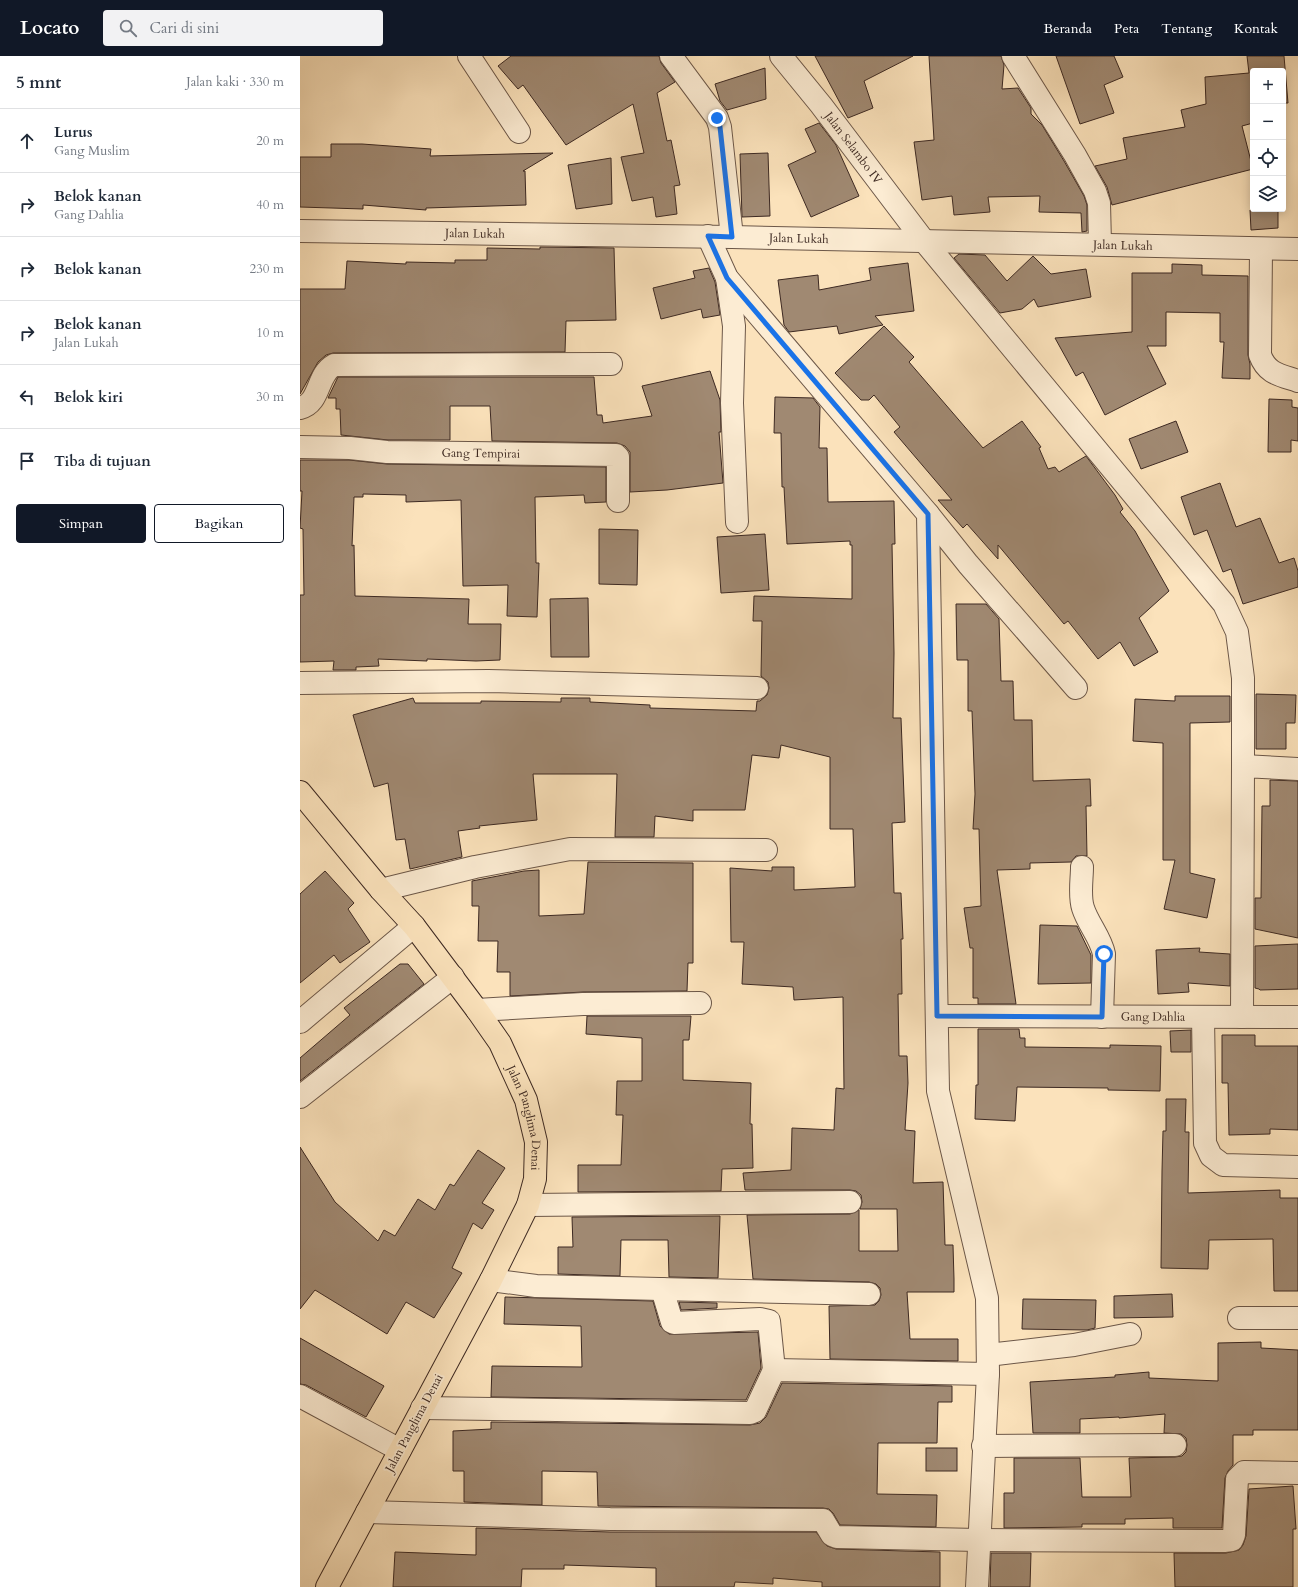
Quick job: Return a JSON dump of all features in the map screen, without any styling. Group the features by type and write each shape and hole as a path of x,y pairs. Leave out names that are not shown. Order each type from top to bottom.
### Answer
{"main road":[{"name":"Jalan Panglima Denai","path":"301,797 414,926 500,1043 526,1100 536,1142 535,1179 528,1205 491,1280 327,1587"}],"street":[{"path":"469,56 519,132"},
{"path":"671,56 717,118 720,127 732,237"},
{"name":"Jalan Selambo IV","path":"781,56 821,105 924,241 1224,604 1237,632 1243,678 1242,1017"},
{"path":"1013,56 1075,155 1095,191 1099,203 1100,244"},
{"name":"Jalan Lukah","path":"300,231 708,236 1298,249"},
{"path":"708,236 727,278 734,326 732,403 738,522"},
{"path":"1261,249 1260,355 1263,364 1270,371 1298,381"},
{"path":"727,278 928,514 968,564 1076,688"},
{"path":"300,408 312,402 325,373 334,365 611,364"},
{"name":"Gang Tempirai","path":"300,447 350,448 387,452 616,455 618,457 618,501"},
{"path":"928,514 938,1091 987,1298 988,1364 978,1540 977,1587"},
{"path":"300,683 488,681 757,688"},
{"path":"1243,766 1298,769"},
{"path":"381,890 475,867 570,849 766,850"},
{"path":"1082,867 1082,906 1089,923 1103,947 1104,954 1102,1017"},
{"path":"300,1022 414,926"},
{"path":"300,1097 452,977"},
{"path":"477,1010 583,1004 700,1003"},
{"name":"Gang Dahlia","path":"937,1016 1203,1018 1298,1017"},
{"path":"1203,1018 1205,1143 1211,1156 1223,1165 1298,1167"},
{"path":"528,1205 850,1202"},
{"path":"491,1280 536,1286 869,1294"},
{"path":"422,1408 750,1413 755,1411 774,1370 769,1321 760,1319 674,1323 672,1322 662,1289"},
{"path":"1239,1318 1298,1318"},
{"path":"774,1370 988,1364 1130,1334"},
{"path":"300,1396 400,1450"},
{"path":"983,1446 1175,1445"},
{"path":"367,1512 610,1519 823,1520 832,1535 836,1537 978,1540 1232,1540 1234,1535 1237,1479 1240,1474 1244,1472 1298,1473"}],"building":[{"path":"511,56 659,56 661,63 675,82 657,93 667,141 671,140 680,185 674,186 677,214 656,217 653,197 632,201 621,157 644,153 633,104 566,145 523,85 518,89 498,66"},
{"path":"815,56 913,56 864,81 873,108 848,118"},
{"path":"929,56 1001,56 1004,65 1002,89 1018,88 1031,108 1031,114 1042,125 1064,161 1084,196 1087,205 1087,231 1082,232 1081,213 1039,212 1040,196 988,197 990,212 954,215 952,196 922,200 914,142 934,140"},
{"path":"1056,56 1114,56 1123,77 1104,85 1114,113 1080,124"},
{"path":"1247,56 1284,56 1285,68 1250,68 1250,124 1242,126 1250,157 1250,170 1112,205 1107,187 1095,166 1127,159 1123,138 1185,127 1181,110 1206,104 1205,77 1249,73"},
{"path":"765,68 766,99 727,110 720,101 715,84"},
{"path":"1286,80 1288,103 1286,103"},
{"path":"819,123 836,145 859,196 811,217 788,165 816,152 805,129"},
{"path":"331,144 362,144 431,149 430,156 553,153 523,171 525,171 526,205 426,208 426,210 363,205 363,209 300,207 300,157 331,157"},
{"path":"768,153 770,216 742,217 740,154"},
{"path":"611,158 612,204 576,209 568,165"},
{"path":"1250,212 1278,212 1278,228 1251,230"},
{"path":"540,247 614,248 616,320 566,321 565,352 333,353 326,355 318,362 300,394 300,289 345,289 347,261 406,264 406,262 455,263 455,260 487,260 487,248 540,249"},
{"path":"959,254 985,255 1007,281 1033,256 1051,274 1086,269 1091,297 1038,307 1034,299 1022,309 1000,313 954,258"},
{"path":"908,263 914,311 875,316 883,325 839,334 837,326 789,332 784,325 778,280 818,275 819,290 871,280 869,268"},
{"path":"1172,264 1202,265 1202,275 1248,276 1248,355 1250,364 1250,379 1222,378 1224,342 1220,342 1220,313 1166,312 1166,346 1147,346 1166,384 1105,415 1083,372 1076,376 1055,338 1132,332 1132,273 1172,273"},
{"path":"709,268 715,282 720,315 703,318 701,309 661,319 653,288 695,278 693,271"},
{"path":"884,326 914,357 909,362 983,448 1022,421 1041,447 1039,448 1048,469 1055,467 1059,472 1086,456 1115,495 1123,509 1120,512 1135,531 1169,591 1139,618 1158,652 1134,666 1120,642 1098,659 1068,621 1064,624 998,545 998,559 967,524 963,528 938,500 952,500 894,432 900,427 874,395 869,400 861,400 835,373"},
{"path":"710,371 720,400 721,432 719,432 723,483 667,490 630,492 630,452 625,446 617,443 492,441 490,406 450,406 450,440 388,440 341,435 340,409 336,409 336,398 328,398 338,377 594,377 597,415 602,415 603,423 652,416 642,386"},
{"path":"775,397 813,398 820,407 819,448 827,448 828,502 894,501 895,544 892,544 894,653 893,718 901,718 905,822 892,823 894,893 901,893 903,939 901,939 902,994 898,994 899,1056 907,1056 908,1083 905,1130 915,1131 913,1183 943,1182 945,1245 953,1245 954,1279 954,1292 907,1292 910,1339 958,1339 958,1361 830,1359 829,1306 875,1305 879,1301 881,1295 880,1288 876,1284 869,1282 753,1279 747,1215 850,1214 859,1210 859,1251 898,1251 897,1209 860,1209 862,1202 861,1195 856,1191 745,1190 743,1173 791,1170 792,1128 834,1130 836,1088 844,1089 843,997 794,1000 793,987 742,984 744,942 731,942 730,868 772,871 772,867 794,867 794,890 855,887 853,829 830,829 830,757 781,745 779,758 752,755 745,810 693,810 693,821 655,816 654,837 615,837 617,774 533,774 537,820 479,826 480,828 458,831 462,857 410,869 405,839 396,840 388,783 374,787 353,715 413,698 415,703 481,703 481,701 561,702 561,698 590,698 590,702 650,705 650,708 756,711 757,701 760,701 767,695 769,688 768,682 761,676 762,621 753,621 754,596 852,599 852,545 850,545 850,541 787,544 784,487 782,487 781,433 774,433"},
{"path":"1269,399 1292,400 1292,407 1298,408 1298,441 1291,440 1291,452 1268,452"},
{"path":"1176,421 1188,452 1141,469 1129,439"},
{"path":"300,460 349,460 387,464 606,467 606,502 585,503 584,495 535,497 536,563 539,563 537,617 507,616 508,585 463,586 461,500 406,502 406,495 363,494 363,497 354,497 352,546 354,545 355,596 469,599 468,624 501,624 500,660 476,661 427,659 427,661 378,659 379,666 356,667 356,670 333,670 334,661 300,662 300,595 304,595 303,529 300,528 302,491 300,491"},
{"path":"1220,483 1236,527 1260,518 1279,563 1294,558 1298,571 1298,587 1243,604 1231,569 1223,572 1207,530 1194,535 1181,497"},
{"path":"599,529 638,530 637,585 599,584"},
{"path":"765,534 769,590 721,593 717,537"},
{"path":"588,598 589,657 551,657 550,599"},
{"path":"956,604 986,604 999,619 1001,681 1013,681 1014,720 1032,720 1033,781 1090,779 1091,806 1086,806 1087,856 1076,856 1071,862 1030,863 1030,869 997,870 1016,1004 978,1004 978,998 973,998 973,948 970,948 964,908 981,906 979,829 973,829 975,794 972,711 968,711 968,660 957,660"},
{"path":"1256,694 1296,695 1295,723 1286,723 1286,749 1256,749"},
{"path":"1175,696 1230,696 1230,722 1190,723 1190,873 1215,879 1207,918 1164,909 1175,860 1163,860 1163,743 1133,741 1135,699 1175,701"},
{"path":"1270,780 1298,781 1298,938 1255,929 1255,898 1261,898 1262,806 1270,806"},
{"path":"588,862 693,863 693,963 688,963 687,991 583,992 510,996 510,972 497,972 498,941 478,941 479,906 472,906 472,881 524,871 539,870 539,916 584,914"},
{"path":"325,871 354,903 348,909 370,942 340,963 334,955 300,983 300,894"},
{"path":"1040,925 1077,926 1091,955 1091,983 1038,984"},
{"path":"1298,944 1298,989 1260,990 1255,988 1255,946"},
{"path":"1200,948 1199,952 1230,954 1230,986 1188,983 1189,992 1158,994 1156,950"},
{"path":"400,964 408,964 424,984 300,1081 300,1058 350,1015 344,1008"},
{"path":"587,1016 691,1016 689,1040 683,1040 683,1080 751,1083 750,1124 752,1124 753,1168 722,1169 721,1191 578,1192 578,1165 621,1165 623,1115 616,1115 617,1081 642,1081 642,1038 586,1034"},
{"path":"978,1029 1019,1029 1020,1038 1025,1038 1025,1047 1110,1048 1110,1045 1161,1046 1160,1091 1108,1090 1108,1088 1017,1087 1015,1121 975,1119 976,1085 978,1085"},
{"path":"1191,1030 1191,1052 1171,1052 1170,1031"},
{"path":"1222,1035 1255,1035 1255,1046 1298,1046 1298,1130 1270,1129 1270,1134 1229,1135 1228,1083 1222,1083"},
{"path":"1166,1099 1186,1099 1185,1132 1189,1132 1188,1193 1280,1190 1280,1198 1298,1198 1298,1291 1274,1291 1273,1239 1209,1240 1208,1269 1161,1268 1163,1131 1166,1131"},
{"path":"300,1147 335,1202 378,1241 384,1230 395,1236 418,1199 435,1210 450,1184 454,1186 478,1150 505,1168 482,1203 494,1210 482,1229 473,1223 452,1268 462,1273 434,1318 406,1302 387,1334 315,1290 300,1309"},
{"path":"720,1216 718,1278 669,1277 668,1240 621,1240 620,1276 558,1274 558,1247 573,1247 572,1217"},
{"path":"1172,1294 1173,1317 1114,1318 1114,1296"},
{"path":"505,1297 653,1301 660,1326 669,1334 758,1332 761,1368 746,1400 491,1397 492,1366 582,1367 581,1326 504,1324"},
{"path":"1023,1299 1096,1300 1095,1328 1087,1330 1022,1329"},
{"path":"679,1302 717,1303 717,1308 681,1310"},
{"path":"300,1338 384,1386 366,1417 306,1385 300,1384"},
{"path":"1261,1342 1261,1348 1298,1350 1298,1430 1253,1430 1253,1435 1233,1435 1233,1465 1225,1478 1222,1528 1173,1528 1173,1518 1125,1519 1125,1524 1082,1524 1082,1527 1004,1528 1004,1493 1014,1493 1014,1458 1080,1458 1082,1497 1131,1497 1129,1458 1175,1457 1182,1456 1186,1452 1186,1438 1181,1434 1164,1433 1165,1414 1119,1418 1080,1419 1080,1433 1033,1433 1030,1382 1115,1377 1115,1375 1149,1372 1149,1378 1218,1381 1218,1343"},
{"path":"782,1383 952,1386 952,1402 938,1402 937,1443 878,1443 877,1494 937,1495 936,1527 840,1525 829,1509 823,1508 598,1506 597,1472 542,1471 542,1505 464,1502 464,1471 453,1471 453,1431 491,1429 491,1422 750,1425 760,1423 766,1417"},
{"path":"926,1448 957,1448 957,1471 926,1471"},
{"path":"1293,1486 1296,1529 1293,1529 1293,1587 1175,1587 1174,1553 1226,1553 1239,1550 1243,1545 1246,1536 1249,1489"},
{"path":"476,1528 610,1532 816,1532 827,1546 836,1549 940,1552 940,1587 822,1587 822,1582 773,1578 773,1584 735,1582 734,1587 656,1587 656,1568 564,1565 564,1569 522,1569 521,1587 393,1587 395,1552 476,1555"},
{"path":"991,1553 1031,1553 1030,1587 990,1587"}],"route":[{"path":"717,118 720,127 732,237 708,236 727,278 928,514 936,885 937,1016 1102,1017 1104,954"}]}
